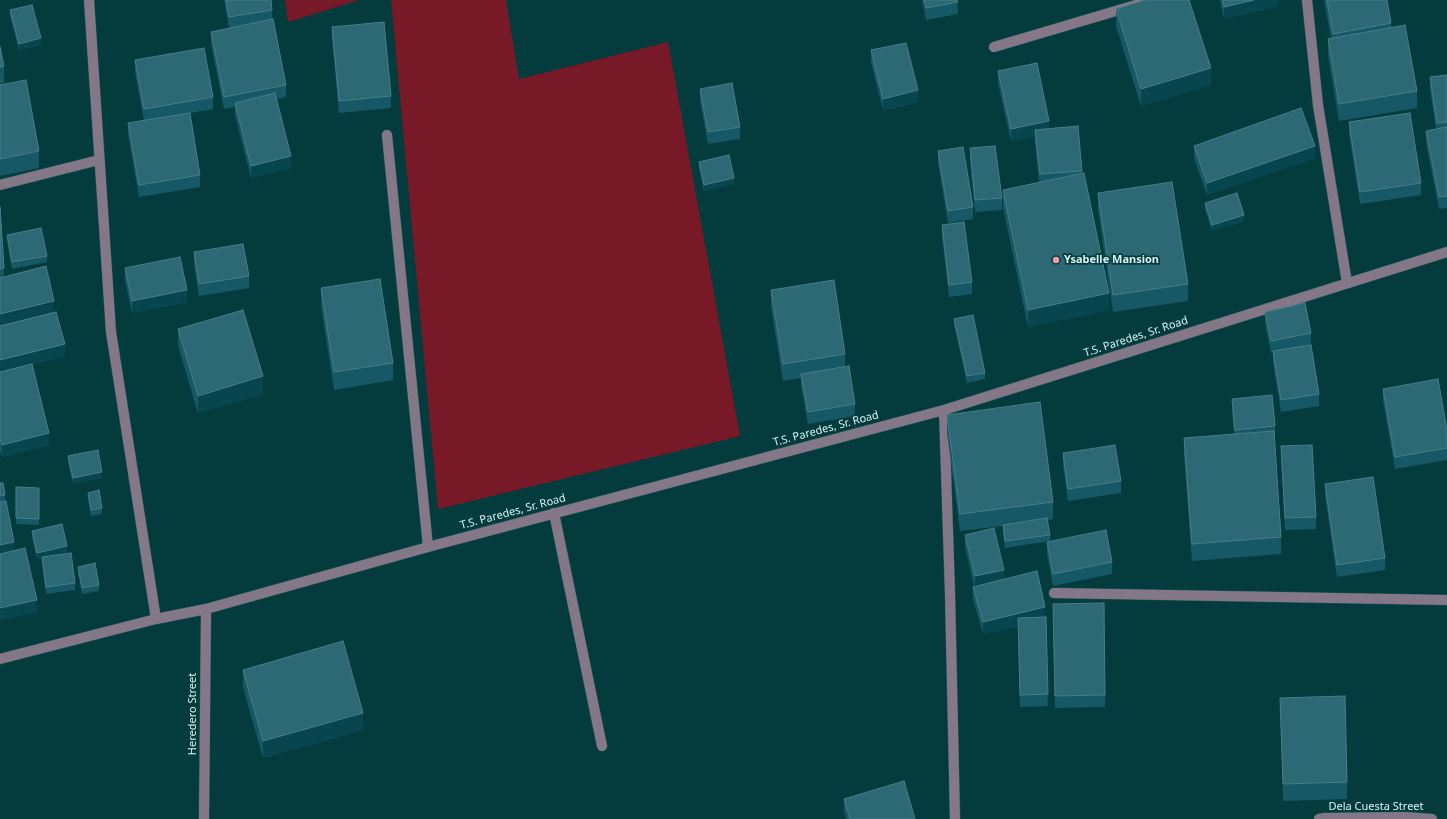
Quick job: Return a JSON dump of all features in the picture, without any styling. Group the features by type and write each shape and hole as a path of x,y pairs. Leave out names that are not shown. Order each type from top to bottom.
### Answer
{"street":[{"path":"89,0 111,332 156,619"},
{"path":"994,47 1153,0"},
{"path":"1307,0 1318,105 1347,283"},
{"path":"387,135 428,547"},
{"path":"0,185 99,160"},
{"name":"T.S. Paredes, Sr. Road","path":"0,660 156,619 206,609 554,513 944,410 1447,252"},
{"path":"944,410 951,602 955,819"},
{"path":"554,513 602,746"},
{"path":"1054,593 1447,600"},
{"name":"Heredero Street","path":"204,819 206,609"},
{"name":"Dela Cuesta Street","path":"1319,819 1404,817 1432,819"}],"shaded area":[{"path":"285,0 359,0 288,22"},
{"path":"391,0 506,0 519,79 668,42 740,436 438,509"}],"building":[{"path":"226,0 271,0 272,10 229,17"},
{"path":"924,0 957,0 958,2 926,8"},
{"path":"1145,0 1189,0 1211,68 1141,89 1116,9"},
{"path":"1223,0 1254,0 1224,7"},
{"path":"1327,0 1387,0 1391,23 1333,34"},
{"path":"32,5 41,38 19,44 10,10"},
{"path":"273,19 286,85 224,97 211,32"},
{"path":"384,22 391,96 339,101 332,27"},
{"path":"1405,25 1417,91 1339,104 1328,39"},
{"path":"906,43 918,90 883,99 871,50"},
{"path":"0,47 4,66 0,67"},
{"path":"204,48 213,97 144,109 135,60"},
{"path":"1037,63 1049,121 1011,129 998,71"},
{"path":"1447,75 1447,122 1437,123 1430,77"},
{"path":"26,80 39,151 0,159 0,85"},
{"path":"732,83 740,127 708,132 700,89"},
{"path":"275,93 291,156 251,166 235,103"},
{"path":"1301,108 1315,146 1207,183 1194,146"},
{"path":"190,113 200,175 139,185 128,123"},
{"path":"1410,113 1421,183 1360,192 1349,122"},
{"path":"1078,126 1082,171 1040,174 1035,130"},
{"path":"1447,127 1447,196 1439,197 1426,131"},
{"path":"995,146 1002,198 975,200 970,148"},
{"path":"963,147 973,207 948,211 938,151"},
{"path":"729,155 734,178 704,185 699,162"},
{"name":"Ysabelle Mansion","path":"1084,173 1109,293 1028,310 1003,190"},
{"path":"1172,182 1188,284 1113,295 1098,193"},
{"path":"1237,193 1244,215 1212,225 1205,203"},
{"path":"0,207 4,268 0,269"},
{"path":"964,222 972,282 949,285 942,225"},
{"path":"41,228 47,256 12,262 7,235"},
{"path":"243,244 249,276 199,284 194,252"},
{"path":"180,257 187,290 132,301 125,268"},
{"path":"46,266 54,301 0,314 0,278"},
{"path":"380,279 393,363 334,372 321,288"},
{"path":"834,280 845,354 783,364 771,290"},
{"path":"1305,303 1311,333 1271,341 1265,312"},
{"path":"243,310 263,376 198,396 178,329"},
{"path":"56,312 65,344 0,360 0,326"},
{"path":"973,315 985,373 967,376 954,319"},
{"path":"1311,345 1319,394 1281,400 1273,351"},
{"path":"32,364 49,433 2,445 0,439 0,372"},
{"path":"849,366 855,404 808,412 801,374"},
{"path":"1438,379 1447,430 1447,448 1395,457 1383,389"},
{"path":"1272,395 1275,426 1235,430 1232,399"},
{"path":"1040,402 1053,502 960,514 947,415"},
{"path":"1274,431 1281,537 1192,544 1184,438"},
{"path":"1115,445 1121,481 1068,489 1063,453"},
{"path":"1312,445 1316,517 1285,518 1281,446"},
{"path":"98,450 102,472 73,478 68,456"},
{"path":"1373,477 1385,558 1337,565 1325,484"},
{"path":"0,483 3,483 5,495 0,496"},
{"path":"16,487 39,488 39,519 16,518"},
{"path":"99,490 102,508 91,510 88,493"},
{"path":"6,501 14,542 0,545 0,502"},
{"path":"1047,518 1050,535 1005,541 1003,525"},
{"path":"62,524 67,546 37,553 32,531"},
{"path":"994,528 1004,570 975,576 965,535"},
{"path":"1106,530 1112,562 1053,574 1047,542"},
{"path":"25,548 37,600 0,608 0,554"},
{"path":"71,553 75,583 46,587 42,557"},
{"path":"95,563 99,585 82,588 78,567"},
{"path":"1037,571 1045,607 983,622 973,587"},
{"path":"1104,603 1105,695 1055,696 1053,604"},
{"path":"1046,617 1048,694 1020,695 1018,618"},
{"path":"343,641 363,713 263,741 243,670"},
{"path":"1345,696 1347,782 1283,784 1280,698"},
{"path":"904,781 915,819 850,819 844,799"}],"place":[{"name":"Ysabelle Mansion","path":"1056,260"}]}
